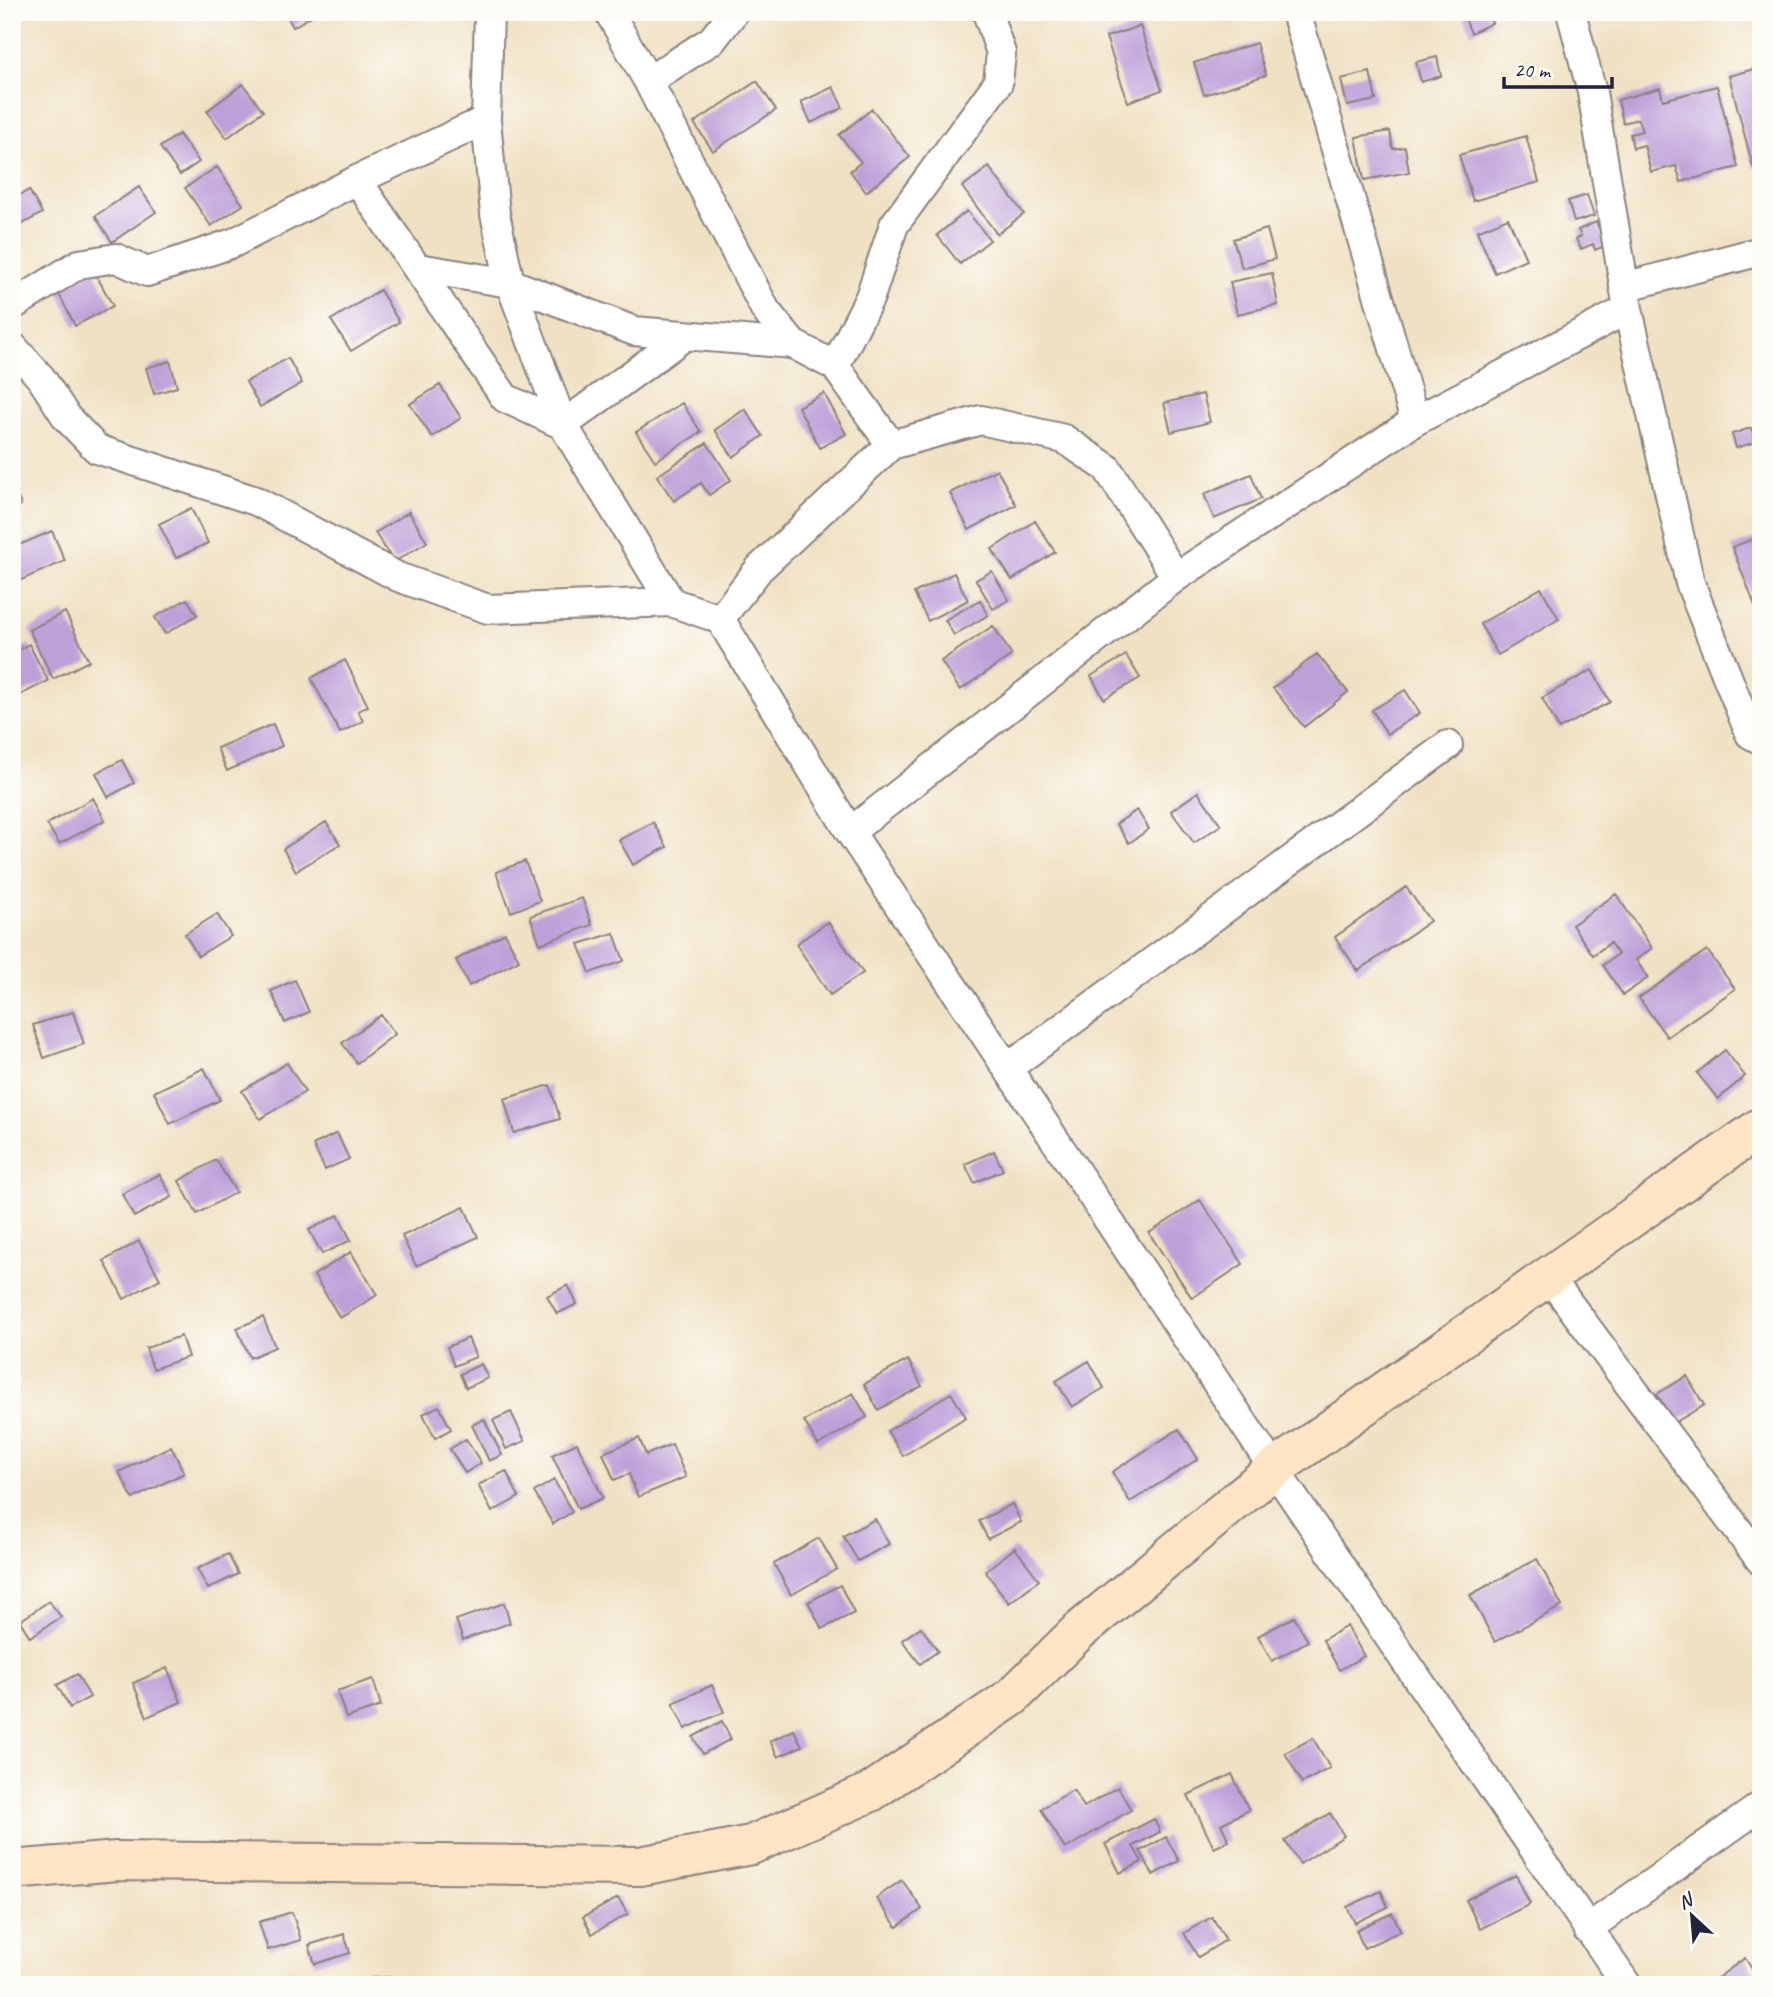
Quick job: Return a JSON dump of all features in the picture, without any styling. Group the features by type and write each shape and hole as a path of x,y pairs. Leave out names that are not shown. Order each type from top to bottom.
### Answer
{"street":[{"path":"609,12 648,81 766,310 793,344"},
{"path":"648,81 712,40 734,12"},
{"path":"835,366 870,297 894,225 998,83 1001,53 988,12"},
{"path":"1296,12 1415,421"},
{"path":"1571,12 1592,92 1626,298 1690,583 1750,734 1761,740"},
{"path":"487,18 486,120 495,214 510,283 563,425 671,602"},
{"path":"12,306 79,264 116,258 147,272 233,243 486,120"},
{"path":"358,180 505,398 563,425"},
{"path":"850,832 1176,577 1325,483 1415,421 1626,298 1761,250"},
{"path":"418,268 510,283 634,331 793,344 835,366 891,445"},
{"path":"563,425 686,335"},
{"path":"12,345 41,378 66,418 97,449 256,501 398,577 488,609 671,602 720,619 850,832 1009,1067 1274,1469 1587,1929 1628,1985"},
{"path":"720,619 759,569 891,445 981,420 1064,439 1107,468 1176,577"},
{"path":"1009,1067 1448,745"},
{"path":"12,1870 117,1861 640,1866 751,1845 871,1792 1012,1698 1078,1632 1274,1469 1761,1127"},
{"path":"1549,1277 1761,1561"},
{"path":"1587,1929 1761,1806"}],"building":[{"path":"285,12 318,12 293,27"},
{"path":"1462,12 1487,12 1492,23 1471,33"},
{"path":"1140,26 1162,90 1128,102 1106,37"},
{"path":"1256,43 1266,75 1204,95 1194,63"},
{"path":"1437,57 1441,76 1421,82 1416,62"},
{"path":"1761,67 1761,165 1753,167 1729,76"},
{"path":"1370,72 1376,100 1347,106 1341,79"},
{"path":"757,81 776,110 713,151 694,123"},
{"path":"243,84 263,111 227,138 207,111"},
{"path":"1717,86 1738,167 1681,182 1676,166 1651,172 1644,145 1633,148 1630,134 1642,131 1638,119 1623,123 1618,100 1660,88 1663,100"},
{"path":"833,87 843,108 811,123 801,102"},
{"path":"872,109 910,157 866,192 850,171 861,162 839,135"},
{"path":"1390,131 1393,149 1405,147 1409,172 1364,180 1356,137"},
{"path":"179,134 199,162 180,175 160,147"},
{"path":"1526,136 1539,182 1473,201 1459,155"},
{"path":"217,167 243,205 211,226 185,188"},
{"path":"989,167 1024,214 997,234 962,187"},
{"path":"139,187 156,212 112,242 95,216"},
{"path":"29,190 42,213 12,230 12,199"},
{"path":"1587,195 1594,216 1574,222 1568,201"},
{"path":"967,211 990,240 960,264 937,235"},
{"path":"1508,218 1526,259 1495,273 1477,231"},
{"path":"1596,222 1607,245 1595,250 1593,244 1581,249 1576,239 1581,236 1578,230"},
{"path":"1267,229 1275,259 1242,268 1233,239"},
{"path":"94,271 113,306 75,326 57,290"},
{"path":"1272,273 1278,305 1237,314 1230,282"},
{"path":"380,290 399,322 351,351 331,320"},
{"path":"288,358 302,383 260,407 246,382"},
{"path":"170,361 177,387 154,394 146,368"},
{"path":"440,385 461,418 432,437 410,404"},
{"path":"824,393 846,434 820,448 798,407"},
{"path":"1203,394 1210,422 1171,432 1164,403"},
{"path":"682,403 701,432 655,461 636,432"},
{"path":"745,409 763,436 733,457 715,430"},
{"path":"1751,428 1756,442 1736,448 1732,434"},
{"path":"707,443 731,480 709,495 701,483 674,501 657,476"},
{"path":"997,469 1016,505 969,530 950,493"},
{"path":"1251,474 1261,499 1214,519 1204,494"},
{"path":"12,485 21,505 12,510"},
{"path":"191,508 208,543 176,558 159,524"},
{"path":"409,512 427,542 394,562 375,533"},
{"path":"1035,521 1055,552 1012,580 992,549"},
{"path":"52,531 65,561 12,584 12,548"},
{"path":"1761,536 1761,621 1732,547"},
{"path":"992,571 1009,600 993,609 976,580"},
{"path":"954,573 968,600 928,621 914,593"},
{"path":"1541,588 1559,619 1498,655 1480,624"},
{"path":"187,599 197,615 165,634 155,617"},
{"path":"980,600 988,615 954,635 945,620"},
{"path":"65,612 89,661 53,679 29,630"},
{"path":"993,626 1012,655 960,690 941,661"},
{"path":"29,644 48,681 12,699 12,653"},
{"path":"1317,654 1348,692 1304,727 1273,688"},
{"path":"1126,655 1140,678 1104,699 1091,676"},
{"path":"345,660 368,706 358,711 363,721 340,733 311,678"},
{"path":"1592,670 1610,702 1559,729 1542,698"},
{"path":"1405,690 1420,713 1387,734 1372,710"},
{"path":"273,724 282,746 227,771 217,748"},
{"path":"122,760 134,783 108,797 96,773"},
{"path":"1198,792 1221,825 1194,843 1171,811"},
{"path":"93,798 105,820 59,844 47,824"},
{"path":"1137,810 1149,829 1129,843 1116,824"},
{"path":"326,822 340,844 296,871 283,849"},
{"path":"653,822 667,847 633,865 619,840"},
{"path":"525,861 540,901 511,912 496,872"},
{"path":"1406,887 1430,921 1358,971 1335,937"},
{"path":"1616,894 1652,948 1636,960 1648,978 1623,995 1603,965 1618,954 1610,943 1593,955 1572,925"},
{"path":"582,898 592,925 540,944 530,916"},
{"path":"217,914 231,936 198,956 185,934"},
{"path":"828,922 863,973 830,995 796,944"},
{"path":"505,933 519,960 469,986 456,960"},
{"path":"614,933 624,961 590,973 579,944"},
{"path":"1707,950 1735,989 1667,1037 1639,998"},
{"path":"295,980 309,1012 285,1023 271,991"},
{"path":"73,1012 84,1044 44,1058 33,1025"},
{"path":"381,1015 395,1034 357,1063 342,1043"},
{"path":"1725,1050 1745,1076 1718,1099 1697,1073"},
{"path":"287,1063 305,1092 260,1119 242,1091"},
{"path":"204,1068 220,1100 170,1124 154,1092"},
{"path":"550,1085 560,1119 514,1133 504,1099"},
{"path":"337,1133 349,1159 325,1170 313,1145"},
{"path":"994,1151 1003,1170 974,1183 965,1164"},
{"path":"216,1160 236,1192 197,1214 179,1181"},
{"path":"160,1174 172,1197 134,1217 122,1194"},
{"path":"1200,1200 1243,1264 1192,1298 1149,1233"},
{"path":"464,1207 478,1237 416,1266 402,1236"},
{"path":"338,1215 351,1240 322,1254 309,1230"},
{"path":"139,1241 160,1279 124,1299 104,1261"},
{"path":"351,1252 377,1295 340,1318 314,1275"},
{"path":"568,1285 577,1304 557,1314 547,1296"},
{"path":"263,1317 275,1347 250,1358 237,1328"},
{"path":"181,1336 188,1357 153,1369 146,1348"},
{"path":"468,1338 476,1357 454,1366 447,1347"},
{"path":"908,1360 922,1386 878,1410 864,1384"},
{"path":"1089,1361 1104,1388 1072,1407 1056,1381"},
{"path":"481,1364 488,1378 466,1388 460,1374"},
{"path":"1687,1376 1704,1405 1674,1423 1657,1394"},
{"path":"853,1393 867,1417 818,1445 804,1421"},
{"path":"951,1393 966,1417 903,1456 887,1431"},
{"path":"439,1406 451,1429 435,1438 423,1414"},
{"path":"511,1412 525,1441 506,1449 493,1420"},
{"path":"484,1419 502,1455 489,1461 472,1425"},
{"path":"1179,1429 1198,1459 1130,1502 1112,1472"},
{"path":"639,1438 646,1455 672,1444 686,1477 638,1497 629,1474 614,1480 603,1453"},
{"path":"466,1439 481,1463 465,1473 450,1449"},
{"path":"577,1443 603,1498 578,1509 552,1455"},
{"path":"171,1446 184,1473 133,1499 119,1472"},
{"path":"506,1471 519,1497 492,1512 478,1485"},
{"path":"554,1480 572,1512 553,1524 534,1492"},
{"path":"1012,1504 1021,1522 988,1539 979,1521"},
{"path":"875,1519 889,1544 858,1561 843,1536"},
{"path":"819,1538 837,1569 791,1595 774,1564"},
{"path":"1015,1548 1039,1580 1009,1603 985,1571"},
{"path":"228,1554 238,1574 208,1589 197,1569"},
{"path":"1537,1559 1562,1606 1495,1642 1470,1595"},
{"path":"840,1585 854,1613 822,1629 808,1602"},
{"path":"49,1601 61,1617 30,1637 20,1621"},
{"path":"504,1603 510,1623 463,1640 456,1620"},
{"path":"1294,1617 1308,1641 1272,1661 1258,1636"},
{"path":"1347,1626 1364,1656 1339,1670 1323,1640"},
{"path":"921,1627 938,1651 920,1664 902,1640"},
{"path":"167,1668 181,1702 147,1717 133,1683"},
{"path":"77,1674 90,1697 70,1708 57,1685"},
{"path":"373,1679 381,1706 346,1718 337,1691"},
{"path":"712,1685 724,1712 685,1729 673,1703"},
{"path":"722,1721 731,1739 703,1754 693,1737"},
{"path":"794,1730 802,1746 778,1757 770,1741"},
{"path":"1313,1738 1330,1768 1302,1783 1285,1753"},
{"path":"1232,1774 1249,1810 1221,1824 1229,1841 1214,1848 1188,1795"},
{"path":"1118,1787 1131,1810 1065,1849 1041,1809 1073,1790 1084,1807"},
{"path":"1330,1813 1344,1836 1300,1864 1285,1841"},
{"path":"1154,1819 1160,1832 1133,1846 1142,1862 1120,1873 1105,1844"},
{"path":"1166,1837 1179,1861 1153,1875 1140,1851"},
{"path":"1516,1875 1530,1904 1480,1929 1466,1900"},
{"path":"902,1880 922,1909 897,1927 876,1898"},
{"path":"1381,1891 1388,1907 1355,1923 1347,1907"},
{"path":"618,1898 628,1914 592,1934 583,1917"},
{"path":"292,1912 301,1940 268,1950 259,1922"},
{"path":"1392,1913 1401,1931 1364,1948 1356,1930"},
{"path":"1212,1917 1226,1940 1198,1957 1184,1933"},
{"path":"344,1934 350,1953 315,1964 309,1945"},
{"path":"1745,1958 1761,1983 1708,1985"},
{"path":"389,1977 390,1985 372,1985 371,1978"}]}
